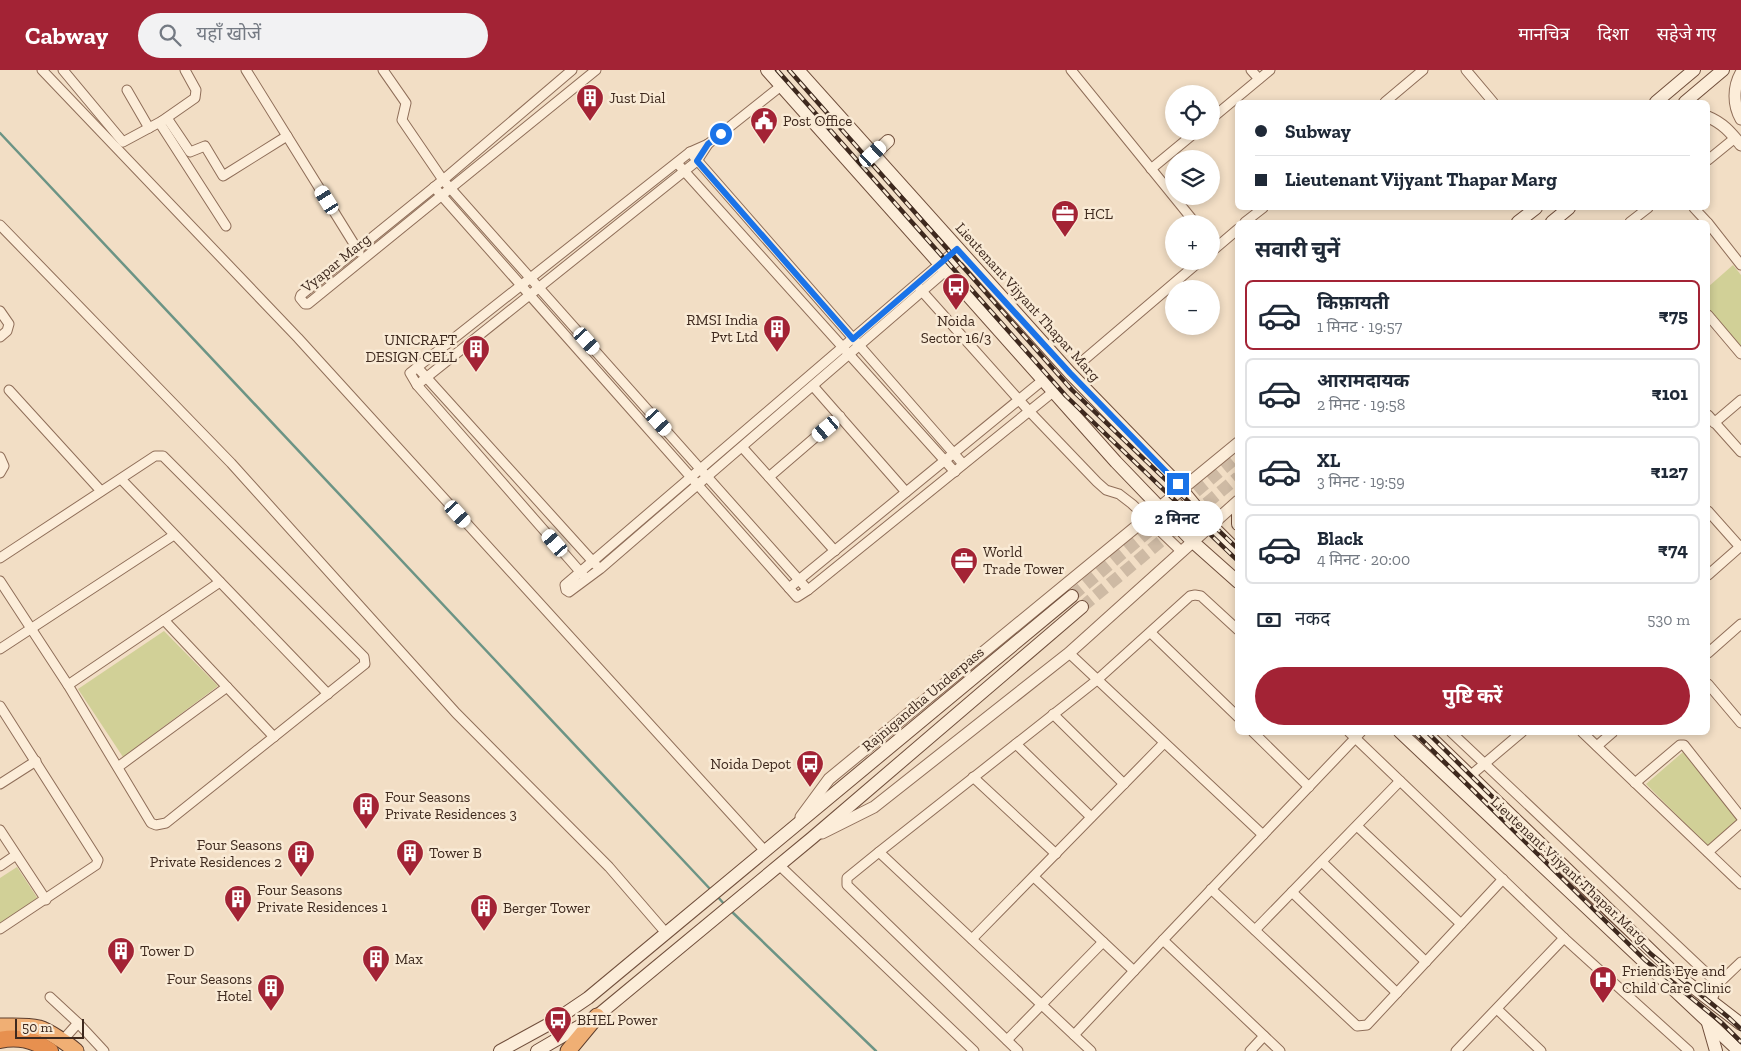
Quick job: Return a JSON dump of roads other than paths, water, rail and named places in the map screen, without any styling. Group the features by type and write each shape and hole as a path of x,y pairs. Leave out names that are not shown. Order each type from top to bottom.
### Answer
{"highway":[{"path":"568,1051 597,1016"},
{"path":"0,1026 16,1025 40,1028 56,1046"},
{"path":"0,1040 10,1038 38,1042 76,1051"}],"main road":[{"path":"767,70 1116,462 1161,507 1192,542 1235,579"},
{"name":"Lieutenant Vijyant Thapar Marg","path":"798,70 1070,373 1181,489 1211,525 1235,549"},
{"path":"1687,100 1723,70"},
{"path":"1658,100 1688,72"},
{"path":"873,154 888,141"},
{"path":"1521,220 1533,210"},
{"path":"1554,220 1566,210"},
{"name":"Rajnigandha Underpass","path":"500,1051 551,1023 588,998 1072,596"},
{"path":"537,1051 597,1016 812,838 1082,607"},
{"name":"Lieutenant Vijyant Thapar Marg","path":"1403,735 1740,1051"},
{"name":"Lieutenant Vijyant Thapar Marg","path":"1428,735 1672,971 1741,1024"},
{"path":"1708,1023 1716,1051"}],"street":[{"path":"42,70 298,338 614,687 761,854"},
{"path":"64,70 123,142 165,119 195,98 196,90 184,70"},
{"path":"246,70 363,259"},
{"path":"382,70 406,103 401,117 402,120 443,180 808,590"},
{"name":"Vyapar Marg","path":"572,70 443,180 301,295 300,298 305,304 308,304 596,70"},
{"path":"1071,70 1189,215"},
{"path":"1251,70 1259,79"},
{"path":"1220,112 1270,70"},
{"path":"1387,100 1423,70"},
{"path":"1466,70 1491,100"},
{"path":"1741,73 1736,86 1735,97 1736,110 1741,120"},
{"path":"587,579 410,375 417,367 690,152 708,144 781,86"},
{"path":"127,90 149,128"},
{"path":"165,119 190,152 204,146 223,176 287,136"},
{"path":"165,119 162,127 226,226"},
{"path":"1710,119 1727,128 1738,142 1710,159"},
{"path":"1151,169 1185,140"},
{"path":"417,385 697,161 708,144"},
{"path":"690,152 963,464"},
{"path":"677,163 955,472"},
{"path":"434,187 797,597 1053,392"},
{"path":"724,215 735,204"},
{"path":"1248,220 1260,210"},
{"path":"1633,220 1645,210"},
{"path":"1696,210 1704,220"},
{"path":"0,225 231,463 456,713 670,930"},
{"path":"1710,226 1741,265"},
{"path":"1220,242 1235,231"},
{"path":"846,351 814,386 600,569 570,591 566,590 565,585 580,572 701,469 846,351 961,252"},
{"path":"780,278 791,268"},
{"path":"1085,360 1190,270"},
{"path":"920,288 1029,411 1101,486 1110,492 1119,494 1182,552"},
{"path":"0,311 9,324 7,331 0,337"},
{"path":"1710,317 1741,354"},
{"path":"417,367 600,569"},
{"path":"789,588 1043,380"},
{"path":"814,386 906,492"},
{"path":"9,390 101,492"},
{"path":"1714,423 1741,400"},
{"path":"769,478 840,416"},
{"path":"1710,417 1741,452"},
{"path":"794,827 829,780 1235,445"},
{"path":"742,447 835,551"},
{"path":"0,558 155,456 163,456 364,658 364,667 166,823 156,826 151,823 68,685 0,581"},
{"path":"0,457 4,466 0,473"},
{"path":"121,479 328,694"},
{"path":"812,838 874,807 1069,653 1235,504"},
{"path":"1710,513 1741,547 1710,573"},
{"path":"0,649 174,535"},
{"path":"68,685 220,582"},
{"path":"1018,1051 847,885 848,878 1097,680 1187,599 1195,595 1201,596 1235,627"},
{"path":"164,620 274,737"},
{"path":"1710,651 1740,628"},
{"path":"1151,633 1235,714"},
{"path":"1069,653 1263,835"},
{"path":"1710,686 1741,723"},
{"path":"118,767 227,687"},
{"path":"0,706 98,860 96,866 0,929"},
{"path":"1053,714 1124,784"},
{"path":"1256,735 1309,787"},
{"path":"1074,1036 1309,787 1354,735"},
{"path":"1356,735 1400,781 1564,938 1689,1051"},
{"path":"1454,735 1718,984"},
{"path":"1470,776 1518,735"},
{"path":"1585,735 1741,884"},
{"path":"1597,746 1610,735"},
{"path":"972,939 1164,742"},
{"path":"1016,744 1091,817"},
{"path":"1635,783 1680,745 1684,745 1741,817"},
{"path":"0,784 36,761"},
{"path":"973,777 1056,854"},
{"path":"1255,930 1400,781"},
{"path":"1708,852 1741,823"},
{"path":"1356,826 1461,924"},
{"path":"0,830 46,900"},
{"path":"879,852 1091,1051"},
{"path":"0,866 16,855"},
{"path":"1322,862 1426,962"},
{"path":"775,869 974,1051"},
{"path":"1034,876 1134,971"},
{"path":"1211,889 1357,1026 1367,1025 1503,879"},
{"path":"1292,892 1397,993"},
{"path":"1456,1051 1564,938"},
{"path":"1163,940 1280,1051"},
{"path":"1007,1040 1103,942"},
{"path":"1712,1000 1718,984 1741,962"},
{"path":"50,997 104,1051"},
{"path":"1497,1009 1541,1051"},
{"path":"56,1046 78,1023"},
{"path":"1250,1051 1264,1036"}],"waterway":[{"path":"0,133 711,890"},
{"path":"717,896 725,905"},
{"path":"730,910 876,1051"}],"tunnel":[{"path":"1072,596 1235,459"},
{"path":"1082,607 1235,480"}],"railway":[{"path":"777,70 1066,396 1235,558"},
{"path":"789,70 1072,390 1235,546"},
{"path":"1417,735 1645,960 1722,1023 1741,1042"},
{"path":"1430,735 1651,954 1741,1029"}],"place":[{"name":"Just Dial","path":"590,122"},
{"name":"Post Office","path":"764,145"},
{"name":"HCL","path":"1065,238"},
{"name":"Noida Sector 16/3","path":"956,311"},
{"name":"RMSI India Pvt Ltd","path":"777,353"},
{"name":"UNICRAFT DESIGN CELL","path":"476,373"},
{"name":"World Trade Tower","path":"964,585"},
{"name":"Noida Depot","path":"810,788"},
{"name":"Four Seasons Private Residences 3","path":"366,830"},
{"name":"Tower B","path":"410,877"},
{"name":"Four Seasons Private Residences 2","path":"301,878"},
{"name":"Four Seasons Private Residences 1","path":"238,923"},
{"name":"Berger Tower","path":"484,932"},
{"name":"Tower D","path":"121,975"},
{"name":"Max","path":"376,983"},
{"name":"Friends Eye and Child Care Clinic","path":"1603,1004"},
{"name":"Four Seasons Hotel","path":"271,1012"},
{"name":"BHEL Power","path":"558,1044"}]}
